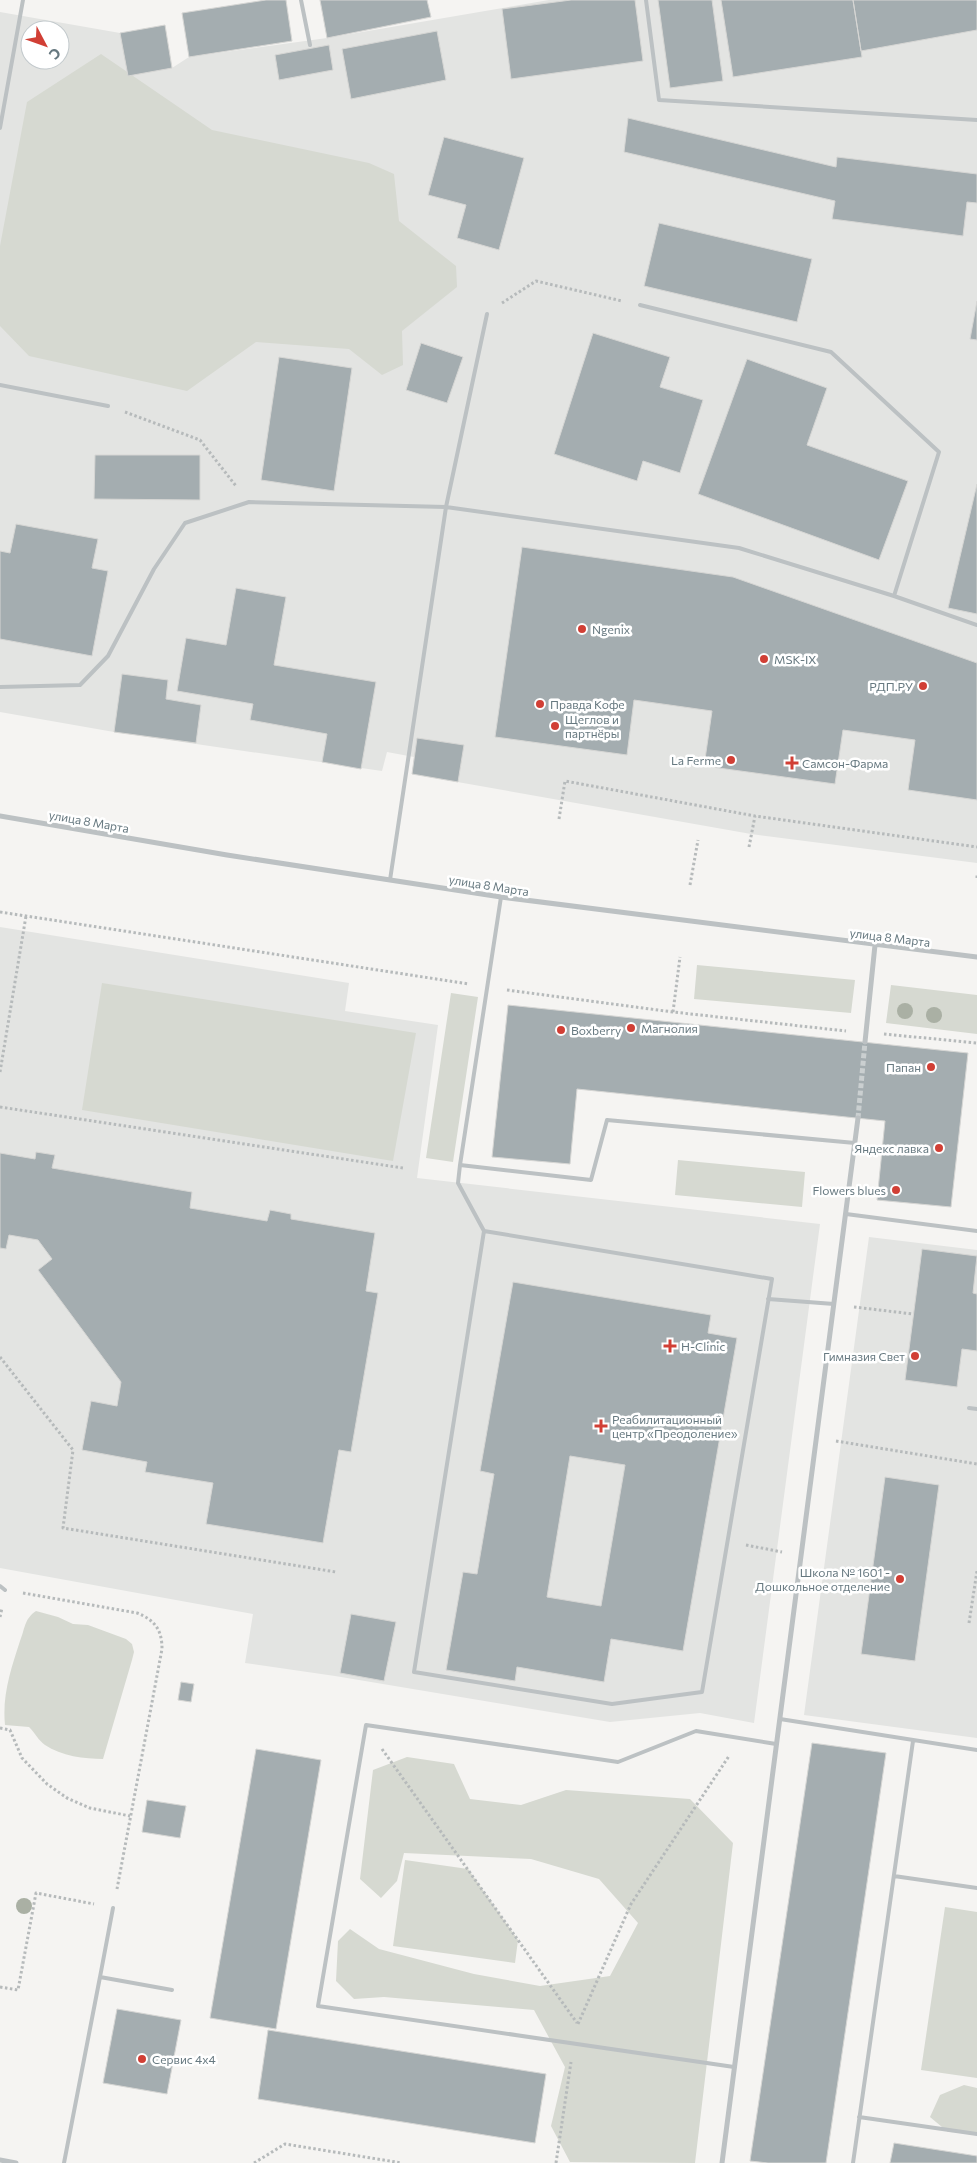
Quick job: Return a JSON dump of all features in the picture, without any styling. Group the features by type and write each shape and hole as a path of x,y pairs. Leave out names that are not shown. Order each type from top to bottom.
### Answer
{"street":[{"name":"улица 8 Марта","path":"0,816 228,855 502,898 977,957"},
{"path":"865,1042 875,945"},
{"path":"722,2163 858,1118"},
{"path":"0,2160 16,2163"}],"lane":[{"path":"0,128 23,0"},
{"path":"301,0 310,45"},
{"path":"646,0 660,100 977,120"},
{"path":"640,304 831,352 938,452 894,596"},
{"path":"390,880 446,507 487,314"},
{"path":"0,385 108,406"},
{"path":"0,687 80,686 108,656 154,569 185,523 249,502 446,507 739,548 894,596 977,625"},
{"path":"484,1232 772,1279 702,1692 612,1704 414,1672 484,1232 458,1183 502,898"},
{"path":"460,1164 592,1180 607,1120 855,1143"},
{"path":"846,1214 977,1231"},
{"path":"768,1299 834,1304"},
{"path":"969,1408 977,1409"},
{"path":"0,1586 5,1590"},
{"path":"780,1719 977,1750"},
{"path":"734,2067 318,2006 366,1726 618,1762 696,1731 776,1744"},
{"path":"853,2163 913,1741"},
{"path":"894,1876 977,1888"},
{"path":"64,2163 113,1908"},
{"path":"100,1977 172,1990"},
{"path":"859,2118 977,2134"}],"path":[{"path":"487,314 536,281 640,304"},
{"path":"108,406 200,440 249,502"},
{"path":"559,819 565,781 755,816 977,847"},
{"path":"749,847 755,816"},
{"path":"690,884 698,840"},
{"path":"0,912 489,987 673,1012 977,1043"},
{"path":"0,1072 26,916"},
{"path":"673,1012 680,957"},
{"path":"0,1107 402,1168"},
{"path":"850,1307 913,1314"},
{"path":"0,1357 73,1450 63,1528 336,1572"},
{"path":"841,1442 977,1464"},
{"path":"968,1623 977,1571"},
{"path":"0,1987 18,1990 36,1893 113,1908 162,1649 162,1637 157,1626 148,1618 137,1613 5,1590"},
{"path":"366,1726 578,2023"},
{"path":"0,1728 10,1730 22,1758 47,1784 67,1798 90,1808 130,1816"},
{"path":"556,2163 578,2023 631,1904 742,1738"},
{"path":"254,2163 286,2144 402,2163"}],"shaded area":[{"path":"549,0 977,0 977,863 751,834 412,774 414,757 387,752 382,771 114,732 0,712 0,12 46,20 20,20 20,70 70,70 70,24 120,33 128,76 172,68 189,57 327,38"},
{"path":"101,54 212,130 369,163 394,174 399,221 456,266 457,287 402,331 403,365 382,375 349,349 256,342 187,391 29,356 0,326 0,246 27,102"},
{"path":"0,927 349,983 345,1011 438,1025 417,1178 820,1224 754,1723 700,1713 610,1722 335,1676 245,1663 253,1614 0,1568"},
{"path":"697,965 855,980 851,1013 694,999"},
{"path":"102,983 416,1033 393,1161 82,1110"},
{"path":"891,985 977,995 977,1034 886,1023"},
{"path":"451,993 478,997 453,1162 426,1158"},
{"path":"678,1160 805,1172 802,1207 675,1195"},
{"name":"Школа № 1601 - Дошкольное отделение","path":"869,1237 977,1250 977,1738 804,1715"},
{"path":"36,1611 58,1617 73,1624 88,1625 126,1639 132,1644 134,1652 132,1660 103,1759 58,1752 43,1743 29,1727 5,1725 6,1693 11,1672 25,1624"},
{"path":"407,1757 454,1764 470,1799 521,1805 566,1790 690,1799 733,1843 695,2163 570,2162 551,2126 565,2067 534,2010 384,1997 354,1999 336,1981 338,1941 350,1929 379,1949 474,1974 540,1986 610,1976 638,1923 599,1879 531,1859 404,1853 397,1881 381,1898 360,1879 373,1770"},
{"path":"405,1860 468,1869 518,1940 515,1963 393,1946"},
{"path":"945,1907 977,1912 977,2078 921,2070"},
{"path":"964,2085 977,2088 977,2133 948,2132 930,2117 940,2095"}],"building":[{"path":"266,0 286,0 292,41 189,57 182,13"},
{"path":"320,0 427,0 431,17 327,38"},
{"path":"571,0 635,0 643,61 511,79 502,9"},
{"path":"658,0 712,0 723,81 670,88"},
{"path":"721,0 853,0 862,57 733,77"},
{"path":"853,0 977,0 977,30 861,51"},
{"path":"165,25 172,68 128,76 120,33"},
{"path":"437,31 446,80 351,99 342,49"},
{"path":"329,45 333,70 279,80 275,55"},
{"path":"628,118 836,167 837,157 977,174 977,203 967,202 963,236 832,219 835,201 624,152"},
{"path":"444,137 524,158 499,250 457,238 466,205 428,195"},
{"path":"659,223 812,259 797,322 644,286"},
{"path":"977,301 977,340 970,339"},
{"path":"593,333 670,357 660,387 703,400 680,473 643,461 637,481 554,454"},
{"path":"421,343 463,357 447,403 406,390"},
{"path":"279,357 352,368 334,491 261,480"},
{"path":"747,359 827,388 807,445 908,481 879,560 698,494"},
{"path":"95,455 200,455 200,500 94,499"},
{"path":"977,484 977,614 948,608"},
{"path":"16,524 98,539 92,568 108,571 92,656 0,639 0,551 10,553"},
{"path":"522,547 733,577 977,663 977,800 908,790 915,740 843,730 835,784 704,766 712,711 634,700 627,755 495,737"},
{"path":"236,588 286,597 274,665 376,682 361,769 322,762 327,734 250,720 253,704 177,691 186,638 226,645"},
{"path":"122,674 168,680 166,699 201,705 196,743 114,732"},
{"path":"417,738 464,745 458,782 412,774"},
{"path":"508,1005 968,1053 951,1207 877,1200 885,1121 577,1089 570,1164 492,1157"},
{"path":"36,1152 55,1155 52,1168 192,1192 190,1208 267,1221 270,1210 291,1214 291,1219 375,1233 366,1291 378,1293 351,1452 339,1450 323,1543 206,1524 213,1483 145,1472 147,1462 82,1450 91,1401 117,1406 121,1382 38,1270 52,1259 38,1240 9,1235 6,1249 0,1248 0,1153 35,1159"},
{"path":"922,1249 977,1256 973,1293 977,1294 977,1351 962,1349 957,1387 905,1380"},
{"path":"513,1282 711,1315 708,1333 737,1338 683,1651 611,1639 604,1682 517,1667 515,1681 446,1670 463,1572 477,1574 494,1474 480,1471","holes":["570,1456 625,1465 601,1606 547,1597"]},
{"path":"885,1477 939,1485 915,1661 861,1654"},
{"path":"351,1614 396,1622 384,1681 340,1673"},
{"path":"181,1682 194,1684 191,1702 178,1700"},
{"path":"812,1743 886,1753 826,2163 768,2163 750,2161"},
{"path":"256,1749 321,1760 276,2029 210,2018"},
{"path":"147,1800 186,1806 180,1838 142,1832"},
{"path":"117,2009 181,2020 167,2094 103,2083"},
{"path":"268,2030 546,2074 535,2143 258,2099"},
{"path":"894,2143 977,2156 977,2163 890,2163"}],"tunnel":[{"path":"858,1118 865,1042"}],"place":[{"name":"Ngenix","path":"582,629"},
{"name":"MSK-IX","path":"764,659"},
{"name":"РДП.РУ","path":"923,686"},
{"name":"Правда Кофе","path":"540,704"},
{"name":"Щеглов и партнёры","path":"555,726"},
{"name":"La Ferme","path":"731,760"},
{"name":"Самсон-Фарма","path":"792,763"},
{"name":"Магнолия","path":"631,1028"},
{"name":"Boxberry","path":"561,1030"},
{"name":"Папан","path":"931,1067"},
{"name":"Яндекс лавка","path":"939,1148"},
{"name":"Flowers blues","path":"896,1190"},
{"name":"H-Clinic","path":"670,1346"},
{"name":"Гимназия Свет","path":"915,1356"},
{"name":"Реабилитационный центр «Преодоление»","path":"601,1426"},
{"name":"Школа № 1601 - Дошкольное отделение","path":"900,1579"},
{"name":"Сервис 4x4","path":"142,2059"}]}
